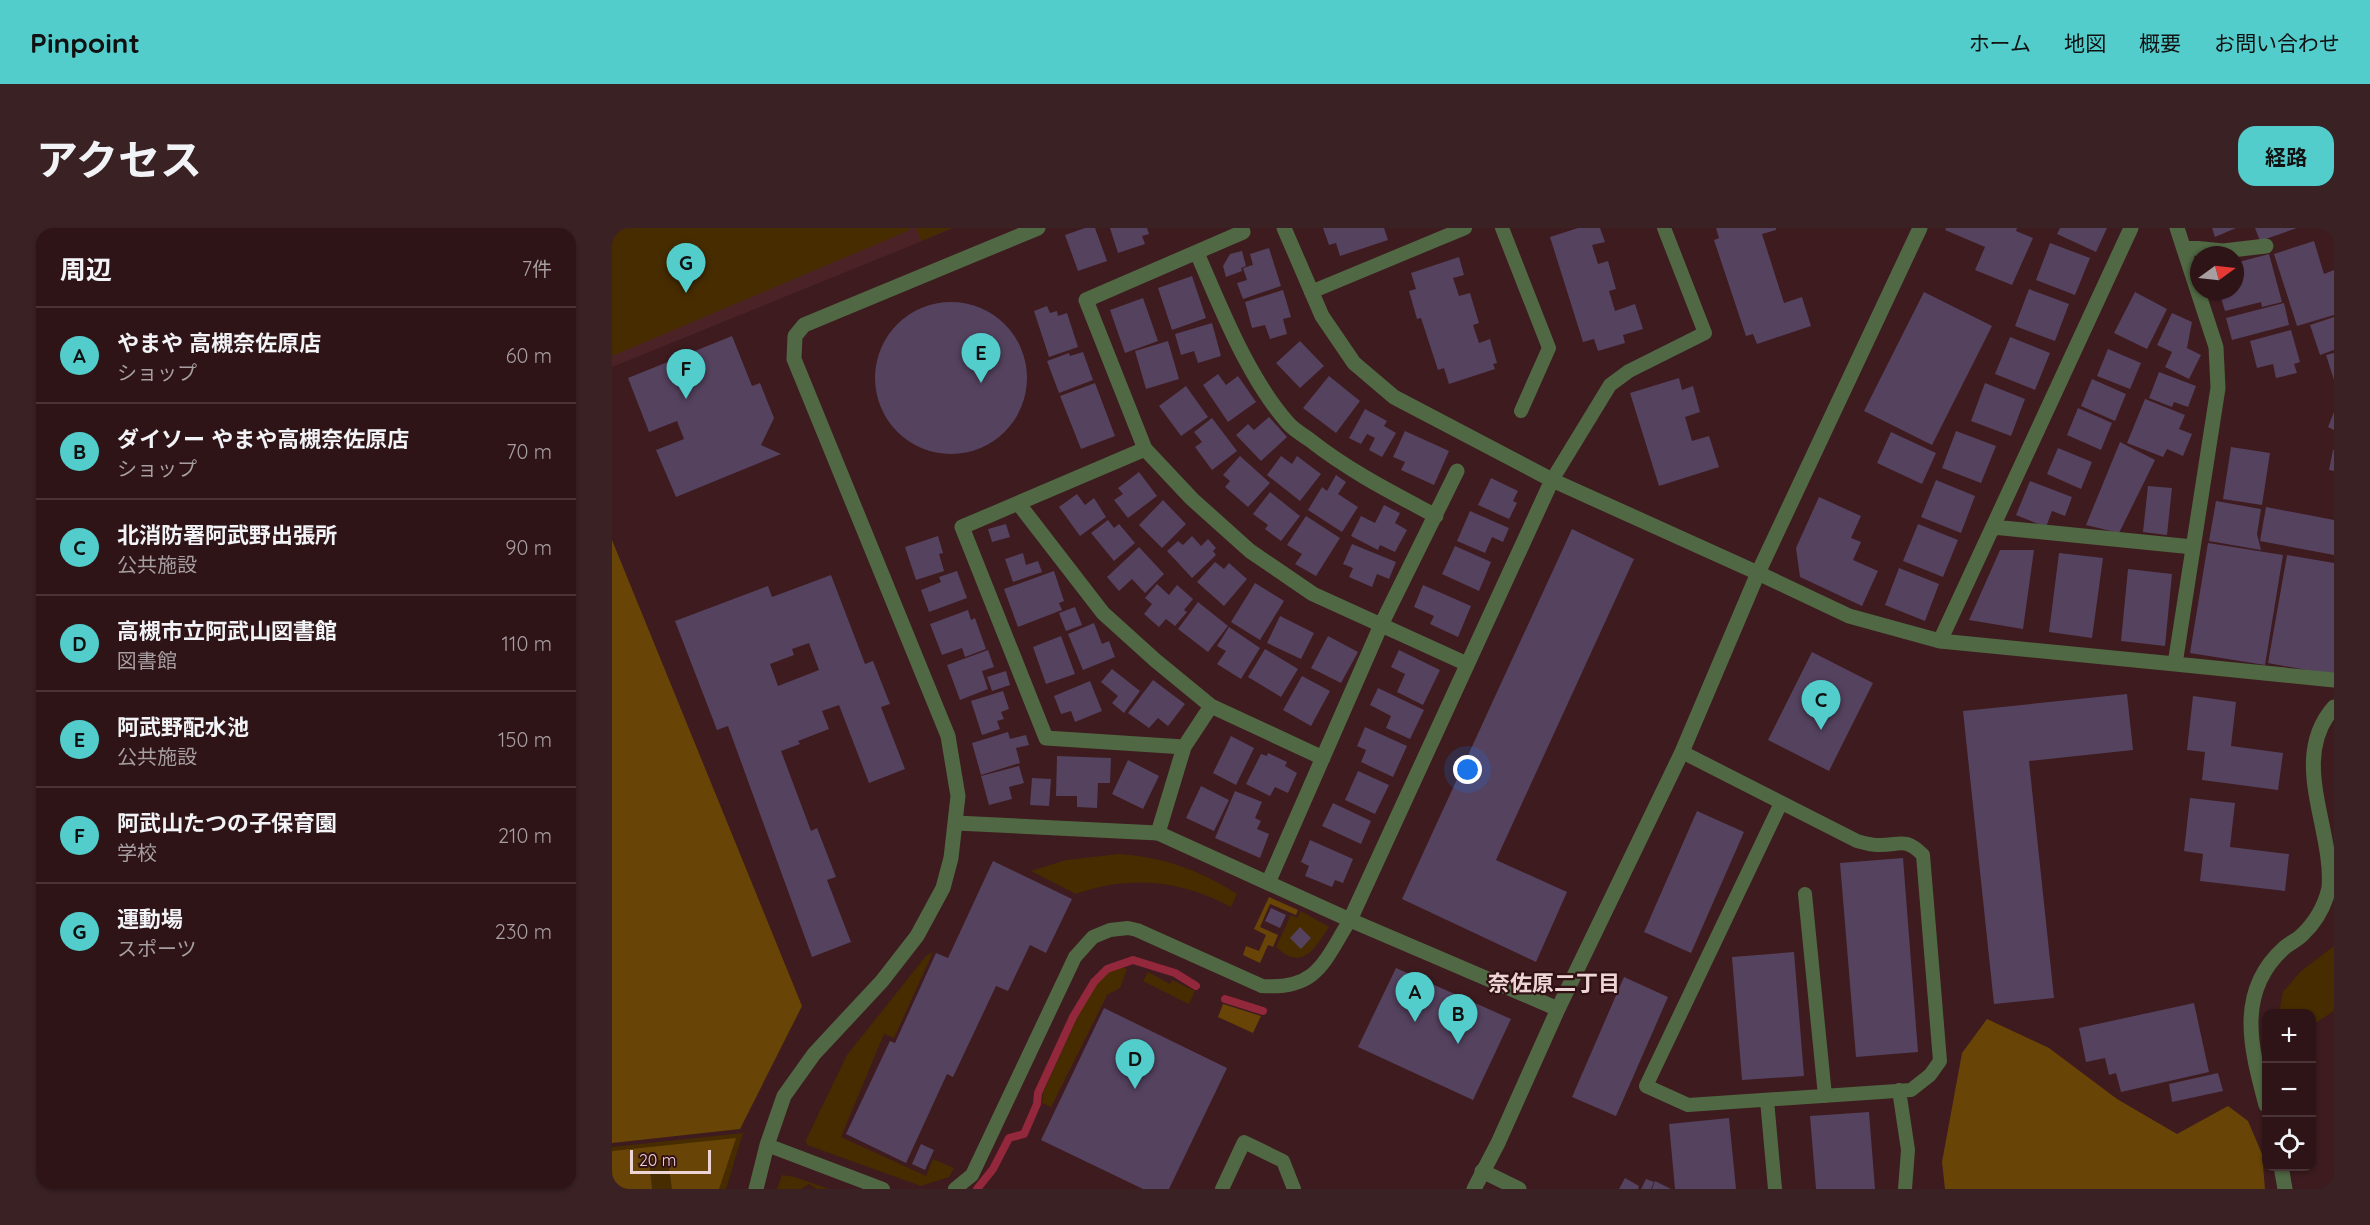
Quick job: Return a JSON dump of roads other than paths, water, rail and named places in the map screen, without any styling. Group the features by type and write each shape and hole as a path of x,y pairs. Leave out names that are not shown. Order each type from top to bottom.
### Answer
{"street":[{"path":"756,1189 767,1146 784,1096 814,1054 882,981 917,936 943,888 951,858 958,796 948,736 794,359 795,336 804,325 1038,228"},
{"path":"1284,228 1322,316 1354,363 1394,397 1552,480 1849,616 1940,641 2334,680"},
{"path":"1474,1189 1498,1143 1558,1009 1682,752 1758,573 1920,228"},
{"path":"1940,641 2131,228"},
{"path":"2175,664 2218,388 2216,347 2176,228"},
{"path":"1243,232 1086,300 1145,449 1192,500 1250,551 1313,594 1467,664"},
{"path":"2183,247 2223,251 2266,246"},
{"path":"1197,253 1237,343 1260,383 1289,424 1324,452 1436,516"},
{"path":"1145,449 962,527 1046,738 1184,747"},
{"path":"1268,883 1381,626 1457,471"},
{"path":"1350,920 1552,480"},
{"path":"1018,503 1103,612 1155,660 1211,706 1323,758"},
{"path":"1993,527 2193,547"},
{"path":"1158,833 1184,747 1211,706"},
{"path":"2262,1090 2252,1042 2251,1007 2254,989 2273,958 2302,935 2315,921 2324,905 2329,886 2332,862 2314,754 2316,735 2334,707"},
{"path":"956,823 1158,833 1350,920 1558,1009"},
{"path":"1482,1171 1519,1189"},
{"path":"2282,1171 2285,1189"}],"lane":[{"path":"1502,228 1549,348 1521,411"},
{"path":"1552,480 1610,385 1629,371 1705,333 1664,228"},
{"path":"1311,292 1457,230"},
{"path":"1682,752 1857,841 1878,845 1895,842 1913,845 1923,855 1940,1061 1930,1075 1911,1090 1688,1105 1646,1086 1781,803"},
{"path":"1806,894 1825,1096"},
{"path":"955,1189 972,1175 1075,957 1093,937 1110,930 1137,930 1262,986 1279,987 1306,981 1316,972 1350,920"},
{"path":"1899,1090 1908,1150 1905,1189"},
{"path":"1767,1100 1775,1189"},
{"path":"1222,1189 1244,1142 1283,1161 1293,1189"},
{"path":"767,1146 883,1189"}],"waterway":[{"path":"977,1189 993,1169 1009,1138 1024,1134 1037,1104 1038,1093 1073,1017 1094,982 1107,969 1133,960 1175,973 1196,986"},
{"path":"1225,999 1263,1011"}],"place":[{"name":"運動場","path":"686,293"},
{"name":"阿武野配水池","path":"981,383"},
{"name":"阿武山たつの子保育園","path":"686,399"},
{"name":"北消防署阿武野出張所","path":"1821,730"},
{"name":"やまや 高槻奈佐原店","path":"1415,1022"},
{"name":"ダイソー やまや高槻奈佐原店","path":"1458,1044"},
{"name":"高槻市立阿武山図書館","path":"1135,1089"}],"district":[{"name":"奈佐原二丁目","path":"1554,983"}]}
